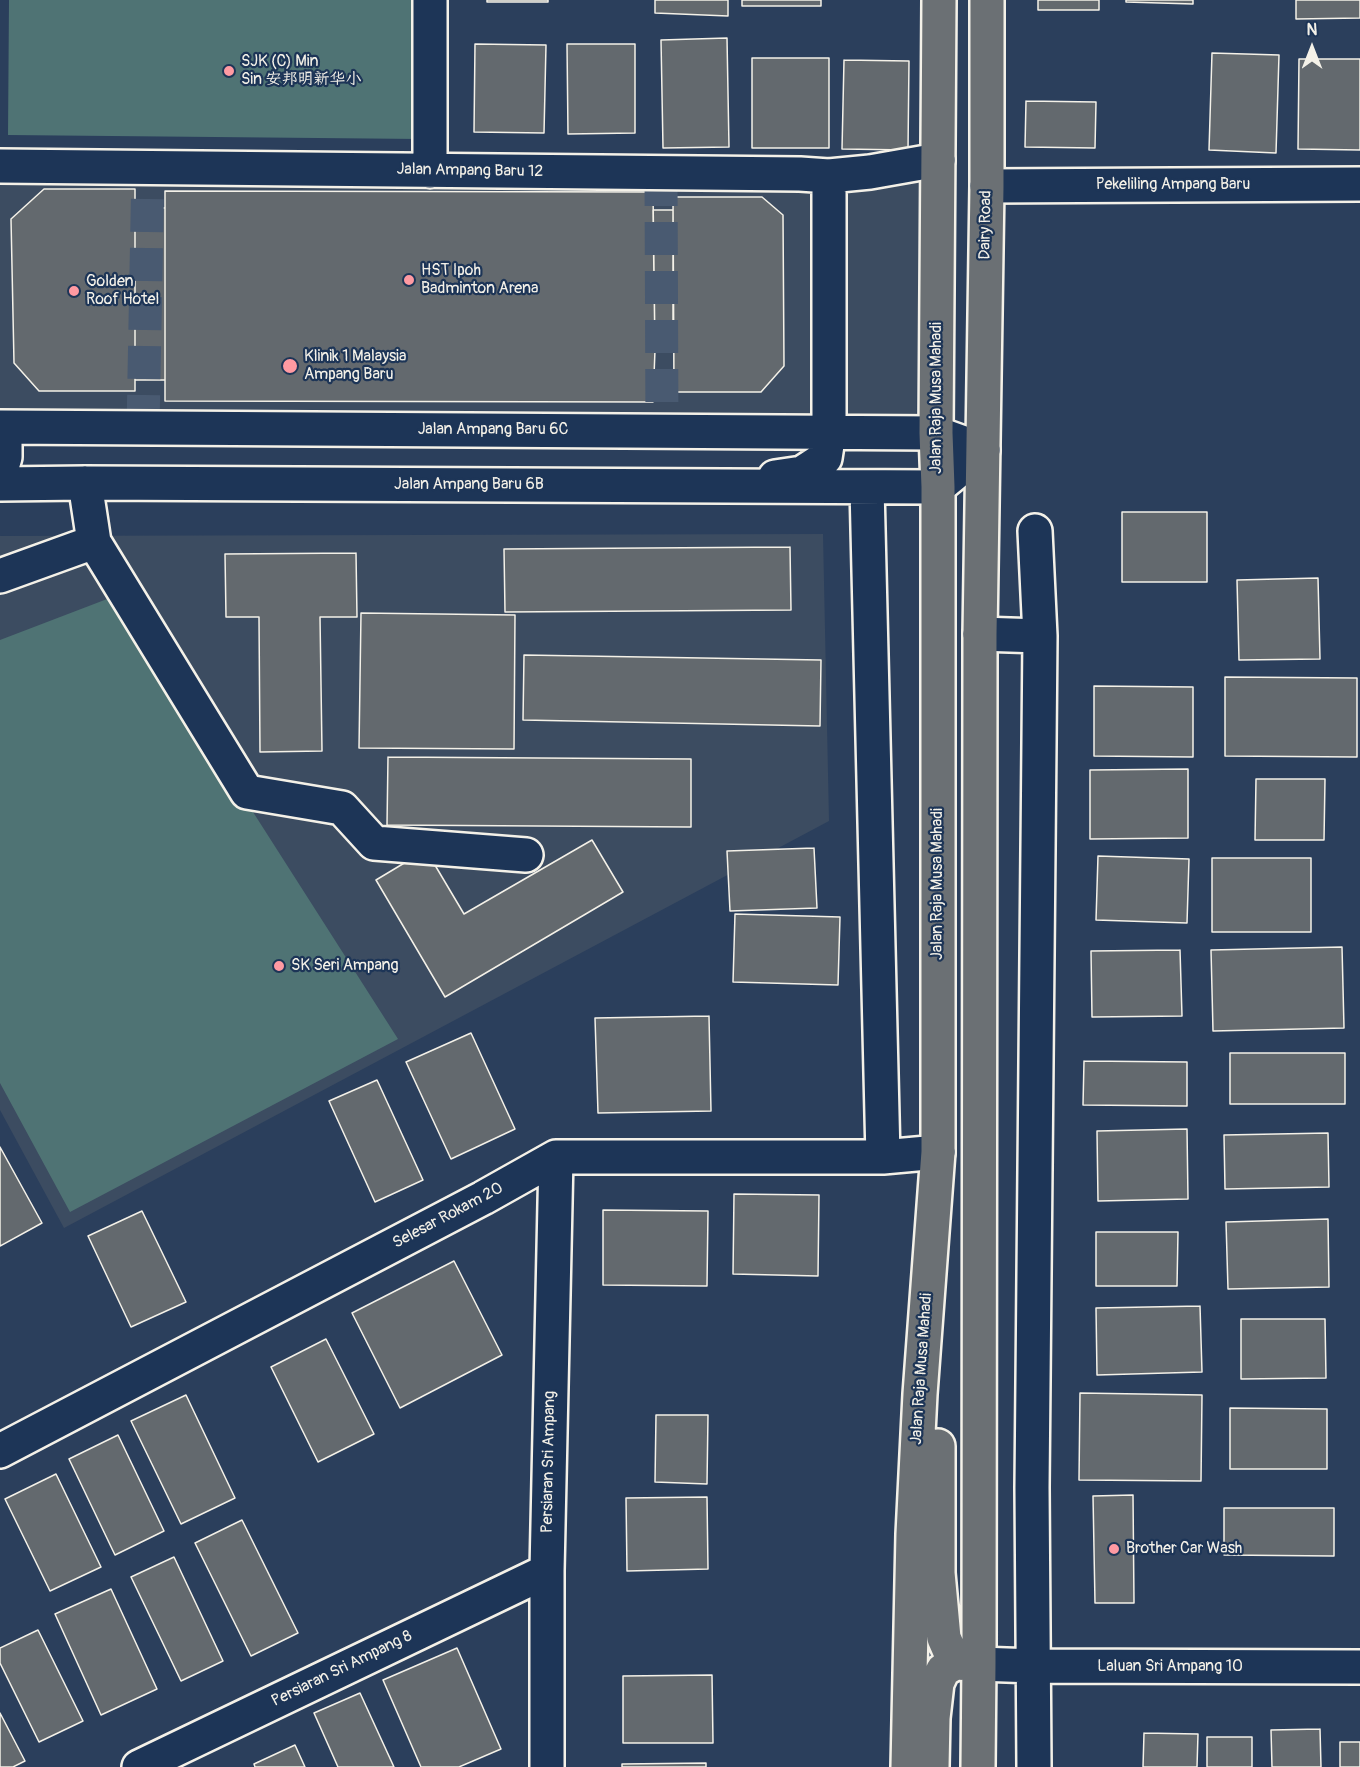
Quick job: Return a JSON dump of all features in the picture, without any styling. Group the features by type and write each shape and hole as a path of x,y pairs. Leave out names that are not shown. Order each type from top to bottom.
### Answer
{"main road":[{"name":"Jalan Raja Musa Mahadi","path":"908,1767 913,1534 920,1394 938,1152 938,487 936,433 939,0"},
{"name":"Dairy Road","path":"983,450 987,0"},
{"path":"978,1767 967,1664 983,450"},
{"path":"938,1152 938,1573 944,1638 967,1664"},
{"path":"932,1767 937,1683 943,1670 967,1664"}],"street":[{"path":"430,0 430,171"},
{"name":"Jalan Ampang Baru 12","path":"0,166 829,176 870,172 938,160"},
{"path":"699,486 802,473 825,458 829,432 829,176"},
{"name":"Pekeliling Ampang Baru","path":"987,186 1360,184"},
{"path":"0,428 5,441 5,457 0,474"},
{"name":"Jalan Ampang Baru 6C","path":"0,428 936,433 983,450"},
{"path":"938,487 983,450"},
{"path":"85,483 94,542 247,792 342,808 374,843 526,855"},
{"name":"Jalan Ampang Baru 6B","path":"0,484 938,487"},
{"path":"867,487 883,1157"},
{"path":"1034,1767 1032,1487 1040,636 1035,531"},
{"path":"0,576 94,542"},
{"path":"980,634 1040,636"},
{"path":"556,1156 883,1157 938,1152"},
{"name":"Selesar Rokam 20","path":"0,1451 483,1198 556,1156"},
{"name":"Persiaran Sri Ampang","path":"547,1767 547,1571 556,1156"},
{"name":"Persiaran Sri Ampang 8","path":"139,1767 547,1571"},
{"name":"Laluan Sri Ampang 10","path":"967,1664 1360,1667"}],"shaded area":[{"path":"0,155 920,166 916,450 0,439"},
{"name":"SK Seri Ampang","path":"823,534 829,821 64,1228 0,1110 0,536"}],"green space":[{"name":"SJK (C) Min Sin 安邦明新华小","path":"9,0 421,0 420,139 8,135"},
{"path":"115,596 398,1039 70,1212 0,1083 0,640"}],"building":[{"path":"487,0 548,0 548,2 487,2"},
{"path":"655,0 728,0 728,16 655,13"},
{"path":"742,0 821,0 821,6 742,6"},
{"path":"1038,0 1099,0 1099,10 1038,10"},
{"path":"1126,0 1193,0 1193,4 1126,2"},
{"path":"1296,0 1360,0 1360,18 1296,19"},
{"path":"727,38 729,147 663,148 661,40"},
{"path":"475,44 546,45 544,133 474,132"},
{"path":"567,44 635,44 635,133 568,134"},
{"path":"1212,53 1279,55 1276,153 1209,150"},
{"path":"752,58 829,58 829,148 752,148"},
{"path":"1299,59 1360,59 1360,150 1298,149"},
{"path":"844,60 909,61 908,150 842,149"},
{"path":"1026,101 1096,102 1095,148 1025,147"},
{"name":"Golden Roof Hotel","path":"44,189 135,189 135,391 39,391 14,363 11,219"},
{"name":"HST Ipoh Badminton Arena","path":"165,191 653,192 655,350 653,402 165,401"},
{"path":"673,197 762,197 783,215 784,366 761,392 674,392"},
{"path":"135,207 165,208 165,380 135,380"},
{"path":"653,210 673,210 673,350 655,350"},
{"path":"1122,512 1207,512 1207,582 1122,582"},
{"path":"790,547 791,610 505,612 504,549"},
{"path":"356,553 357,617 320,617 322,751 260,752 259,617 226,617 225,554"},
{"path":"1318,578 1320,659 1239,660 1237,580"},
{"path":"361,613 515,615 514,749 359,748"},
{"path":"524,655 821,660 820,726 523,720"},
{"path":"1225,677 1357,678 1357,757 1225,756"},
{"path":"1094,686 1193,687 1193,757 1094,756"},
{"path":"388,757 691,759 691,827 387,825"},
{"path":"1188,769 1188,838 1090,839 1090,770"},
{"path":"1256,779 1325,779 1324,840 1255,840"},
{"path":"592,840 623,892 445,997 376,880 426,850 464,914"},
{"path":"814,848 817,908 730,911 727,851"},
{"path":"1098,856 1189,859 1187,923 1096,920"},
{"path":"1212,858 1311,858 1311,932 1212,932"},
{"path":"735,914 840,917 838,985 733,982"},
{"path":"1342,947 1344,1028 1213,1031 1211,950"},
{"path":"1180,950 1182,1016 1092,1017 1091,951"},
{"path":"709,1016 711,1111 598,1113 595,1018"},
{"path":"471,1033 515,1129 451,1159 406,1062"},
{"path":"1230,1053 1345,1053 1345,1104 1230,1104"},
{"path":"1084,1061 1187,1062 1187,1106 1083,1105"},
{"path":"377,1080 423,1180 375,1202 329,1101"},
{"path":"1187,1129 1188,1199 1098,1201 1097,1131"},
{"path":"1328,1133 1329,1187 1225,1189 1224,1135"},
{"path":"0,1147 42,1223 0,1246"},
{"path":"734,1194 819,1195 818,1276 733,1274"},
{"path":"603,1210 708,1211 707,1286 603,1285"},
{"path":"142,1211 186,1302 131,1327 88,1236"},
{"path":"1328,1219 1329,1287 1228,1289 1226,1222"},
{"path":"1096,1232 1178,1232 1177,1286 1096,1286"},
{"path":"454,1261 502,1355 400,1408 352,1313"},
{"path":"1200,1306 1202,1372 1097,1375 1096,1308"},
{"path":"1241,1319 1325,1319 1326,1378 1241,1379"},
{"path":"326,1339 374,1434 318,1462 271,1367"},
{"path":"1080,1393 1202,1395 1201,1481 1079,1480"},
{"path":"186,1395 235,1498 181,1524 131,1421"},
{"path":"1230,1408 1327,1409 1327,1469 1230,1469"},
{"path":"656,1415 708,1415 707,1484 655,1482"},
{"path":"118,1435 164,1531 115,1555 69,1459"},
{"path":"56,1474 101,1567 50,1591 5,1499"},
{"name":"Brother Car Wash","path":"1133,1495 1134,1603 1095,1603 1093,1496"},
{"path":"707,1497 708,1569 627,1571 626,1498"},
{"path":"1224,1508 1334,1508 1334,1556 1224,1555"},
{"path":"242,1520 298,1633 251,1656 195,1543"},
{"path":"174,1557 223,1661 181,1681 131,1577"},
{"path":"111,1589 157,1689 101,1715 55,1614"},
{"path":"38,1630 83,1721 39,1742 0,1663 0,1648"},
{"path":"457,1648 501,1749 459,1767 421,1767 383,1680"},
{"path":"712,1675 713,1743 623,1743 623,1676"},
{"path":"360,1693 394,1767 338,1767 314,1713"},
{"path":"0,1713 25,1761 13,1767 0,1767"},
{"path":"1320,1729 1321,1767 1272,1767 1271,1730"},
{"path":"1144,1733 1198,1734 1197,1767 1143,1767"},
{"path":"1207,1737 1252,1737 1252,1767 1207,1767"},
{"path":"1340,1742 1360,1742 1360,1767 1340,1767"},
{"path":"295,1745 305,1767 255,1767 254,1764"},
{"path":"706,1763 706,1767 622,1767 622,1764"}],"tunnel":[{"path":"143,428 148,168"},
{"path":"661,173 662,431"}],"place":[{"name":"SJK (C) Min Sin 安邦明新华小","path":"229,71"},
{"name":"HST Ipoh Badminton Arena","path":"409,280"},
{"name":"Golden Roof Hotel","path":"74,291"},
{"name":"Klinik 1 Malaysia Ampang Baru","path":"290,366"},
{"name":"SK Seri Ampang","path":"279,966"},
{"name":"Brother Car Wash","path":"1114,1549"}]}
